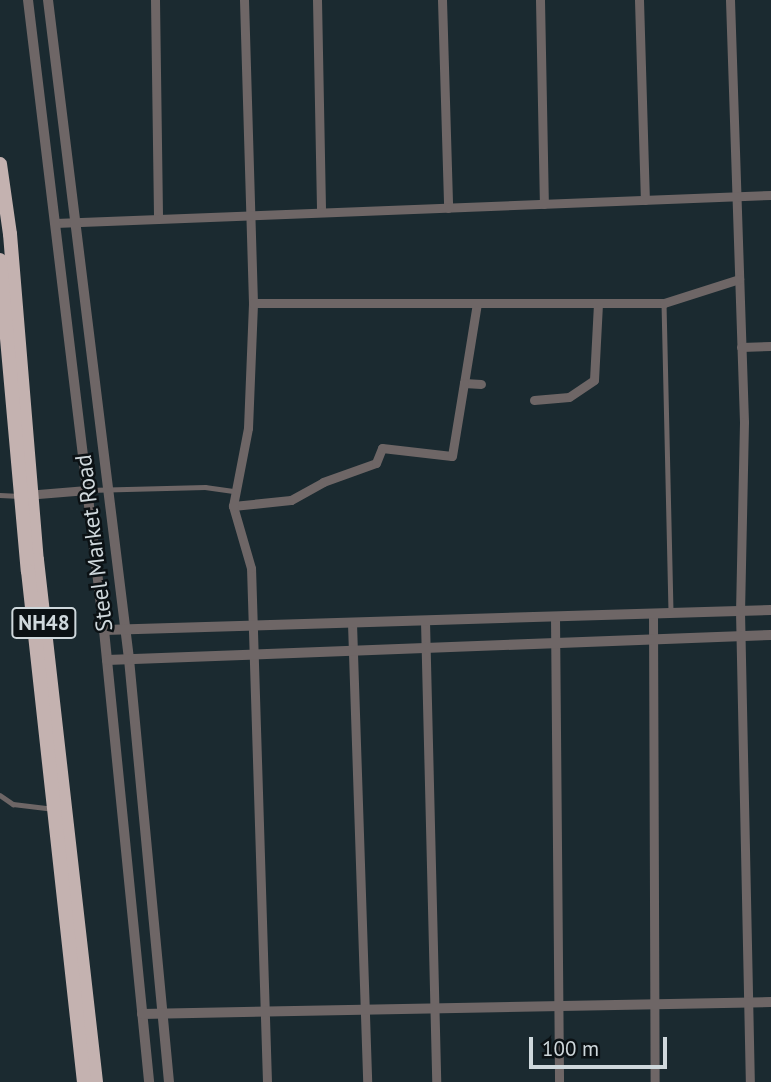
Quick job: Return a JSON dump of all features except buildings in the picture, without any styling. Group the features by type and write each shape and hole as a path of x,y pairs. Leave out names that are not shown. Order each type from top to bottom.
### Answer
{"highway":[{"name":"NH48","path":"0,164 10,234 26,495 54,809 84,1082"},
{"name":"NH48","path":"0,260 96,1082"}],"street":[{"name":"Steel Market Road","path":"28,0 104,630 149,1082"},
{"name":"Steel Market Road","path":"48,0 126,630 169,1082"},
{"path":"155,0 158,218"},
{"path":"244,0 253,215 253,303 248,428 233,506 251,568 267,1082"},
{"path":"317,0 321,212"},
{"path":"442,0 448,208"},
{"path":"540,0 544,204"},
{"path":"639,0 645,200"},
{"path":"730,0 741,347 740,611 750,1082"},
{"path":"55,223 771,195"},
{"path":"253,303 664,303 739,279"},
{"path":"233,506 291,500 323,482 376,463 382,448 452,456 477,303"},
{"path":"534,400 569,397 594,380 598,303"},
{"path":"741,347 771,346"},
{"path":"464,383 481,384"},
{"path":"26,495 88,490"},
{"path":"104,630 771,610"},
{"path":"653,614 655,1082"},
{"path":"555,617 556,1006 559,1082"},
{"path":"425,621 436,1082"},
{"path":"352,623 367,1082"},
{"path":"107,660 254,652 771,635"},
{"path":"142,1014 771,1002"}],"lane":[{"path":"664,303 671,613"},
{"path":"88,490 205,487 235,491"},
{"path":"0,495 26,495"},
{"path":"0,795 13,804 54,809"}]}
